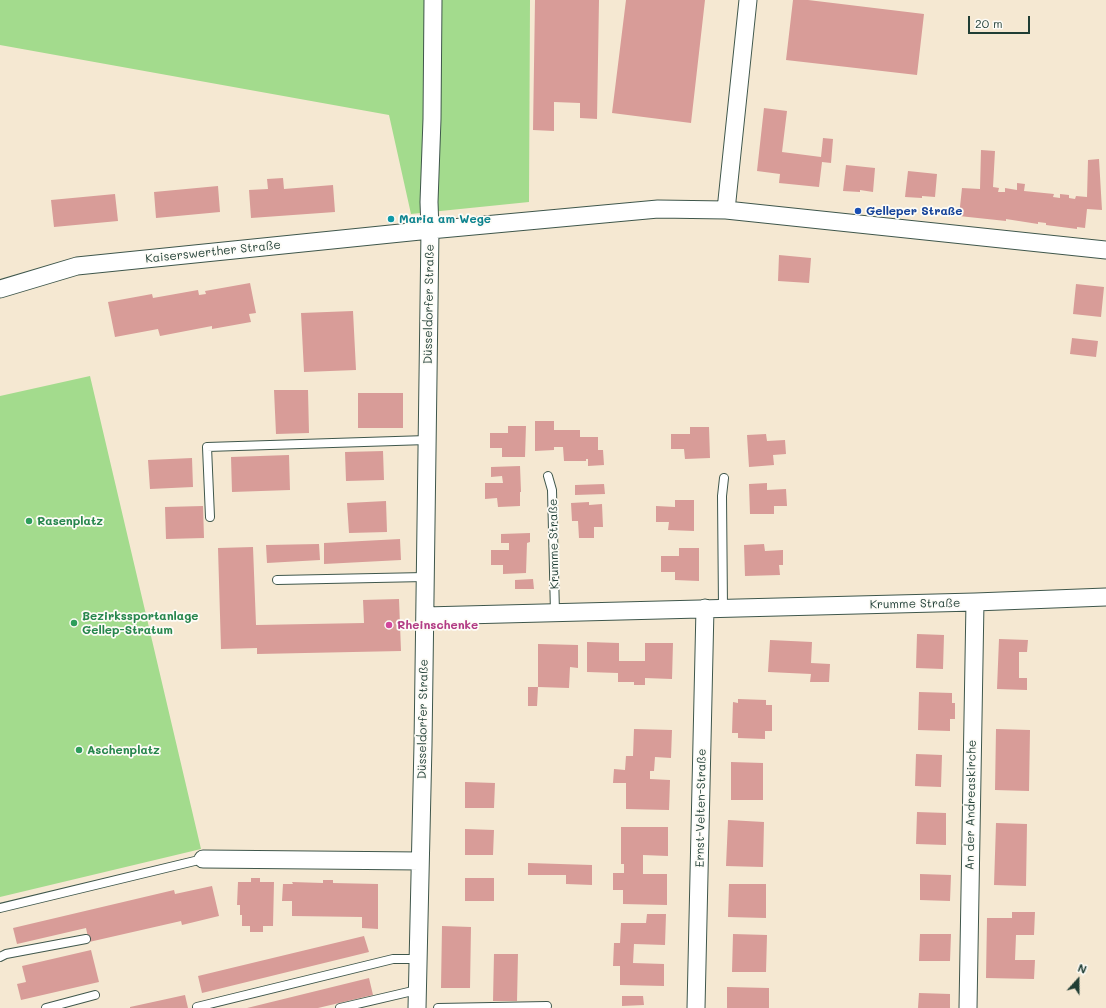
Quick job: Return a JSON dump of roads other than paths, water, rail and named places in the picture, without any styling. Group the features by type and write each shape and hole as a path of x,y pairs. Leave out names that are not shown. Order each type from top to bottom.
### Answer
{"street":[{"name":"Düsseldorfer Straße","path":"417,1008 425,616 430,230 429,202 432,119 433,0"},
{"path":"726,210 748,0"},
{"path":"430,230 658,209 726,210 1106,250"},
{"name":"Kaiserswerther Straße","path":"0,289 77,266 430,230"},
{"name":"Krumme Straße","path":"425,616 975,602 1106,597"},
{"name":"An der Andreaskirche","path":"968,1008 975,602"},
{"name":"Ernst-Velten-Straße","path":"696,1008 705,608"},
{"path":"203,859 420,861"}],"lane":[{"path":"210,517 207,447 427,440"},
{"name":"Krumme Straße","path":"548,476 552,490 555,613"},
{"path":"723,608 722,496 724,478"},
{"path":"277,580 425,577"},
{"path":"0,908 203,859"},
{"path":"0,957 6,954 86,939"},
{"path":"197,1007 393,959 418,959"},
{"path":"340,1008 418,990"},
{"path":"46,1008 95,995"},
{"path":"438,1008 547,1006"}],"place":[{"name":"Gelleper Straße","path":"858,211"},
{"name":"Maria am Wege","path":"391,219"},
{"name":"Rasenplatz","path":"29,521"},
{"name":"Bezirkssportanlage Gellep-Stratum","path":"74,623"},
{"name":"Rheinschenke","path":"389,625"},
{"name":"Aschenplatz","path":"79,750"}]}
